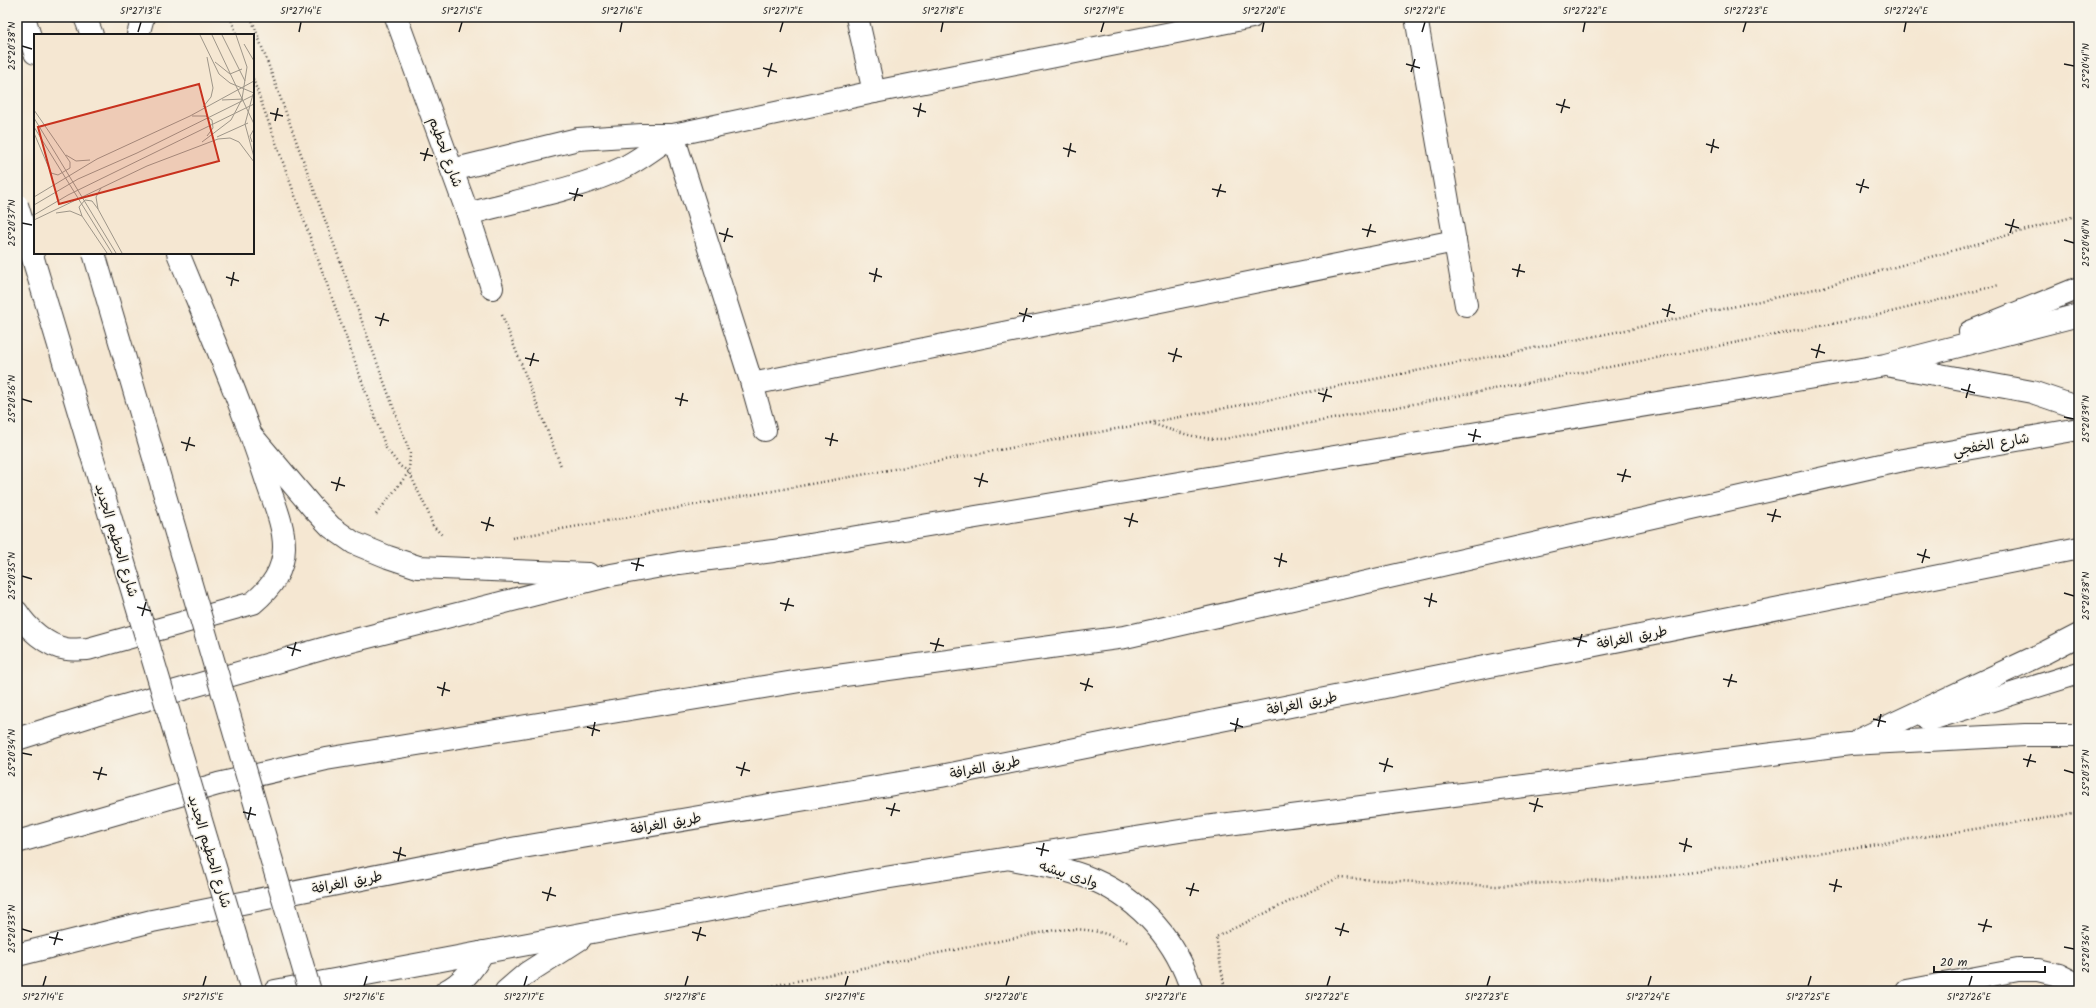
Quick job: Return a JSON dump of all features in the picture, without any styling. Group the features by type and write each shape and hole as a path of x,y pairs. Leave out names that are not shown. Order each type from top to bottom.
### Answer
{"main road":[{"path":"24,17 34,50"},
{"path":"85,17 92,34"},
{"path":"138,34 143,17"},
{"name":"شارع لحطيم","path":"396,17 468,214 492,288"},
{"path":"857,17 874,92"},
{"path":"452,170 578,139 642,135 673,135 874,92 1252,17"},
{"path":"1416,17 1466,305"},
{"path":"468,214 600,178 632,162 673,135"},
{"path":"673,135 752,384 765,430"},
{"name":"شارع الحطيم الجديد","path":"17,205 252,991"},
{"path":"752,384 1455,241"},
{"path":"94,254 310,991"},
{"path":"17,612 22,621 42,638 65,649 88,649 253,603 266,592 276,579 282,564 284,547 282,530 252,437 178,254"},
{"path":"1885,365 2079,288"},
{"path":"17,739 96,714 336,645 611,575 679,563 773,551 1885,365 2079,315"},
{"path":"1885,365 2032,392 2079,408"},
{"name":"شارع الخفجي","path":"17,842 218,784 326,760 800,681 1125,637 1903,460 2079,428"},
{"path":"252,437 331,527 354,543 388,557 418,567 611,575"},
{"name":"طريق الغرافة","path":"17,956 152,921 517,848 941,776 2079,548"},
{"path":"1850,744 2079,635"},
{"path":"1850,744 2079,673"},
{"path":"2025,735 2079,725"},
{"path":"275,991 872,880 1012,859 1205,827 1850,744 2025,735 2079,735"},
{"name":"وادى بيشه","path":"1012,859 1069,872 1095,880 1119,894 1141,910 1160,930 1175,952 1188,976 1192,991"},
{"path":"506,991 527,973 590,933"},
{"path":"446,991 464,978 475,966 483,952"},
{"path":"1907,991 1963,985 2018,970 2038,970 2058,975 2079,985"}],"path":[{"path":"230,17 237,34"},
{"path":"251,17 410,453 409,472 433,526 445,538"},
{"path":"254,82 386,448 400,466 409,472"},
{"path":"509,539 1149,422 1621,331 1824,287 2079,215"},
{"path":"1149,422 1192,437 1208,440 1224,439 1532,382 1882,314 2002,284"},
{"path":"492,288 561,466"},
{"path":"375,516 409,472"},
{"path":"1226,991 1216,937 1338,878 1496,886 1668,876 2079,814"},
{"path":"746,991 1055,930 1080,928 1106,932 1129,943"}]}
